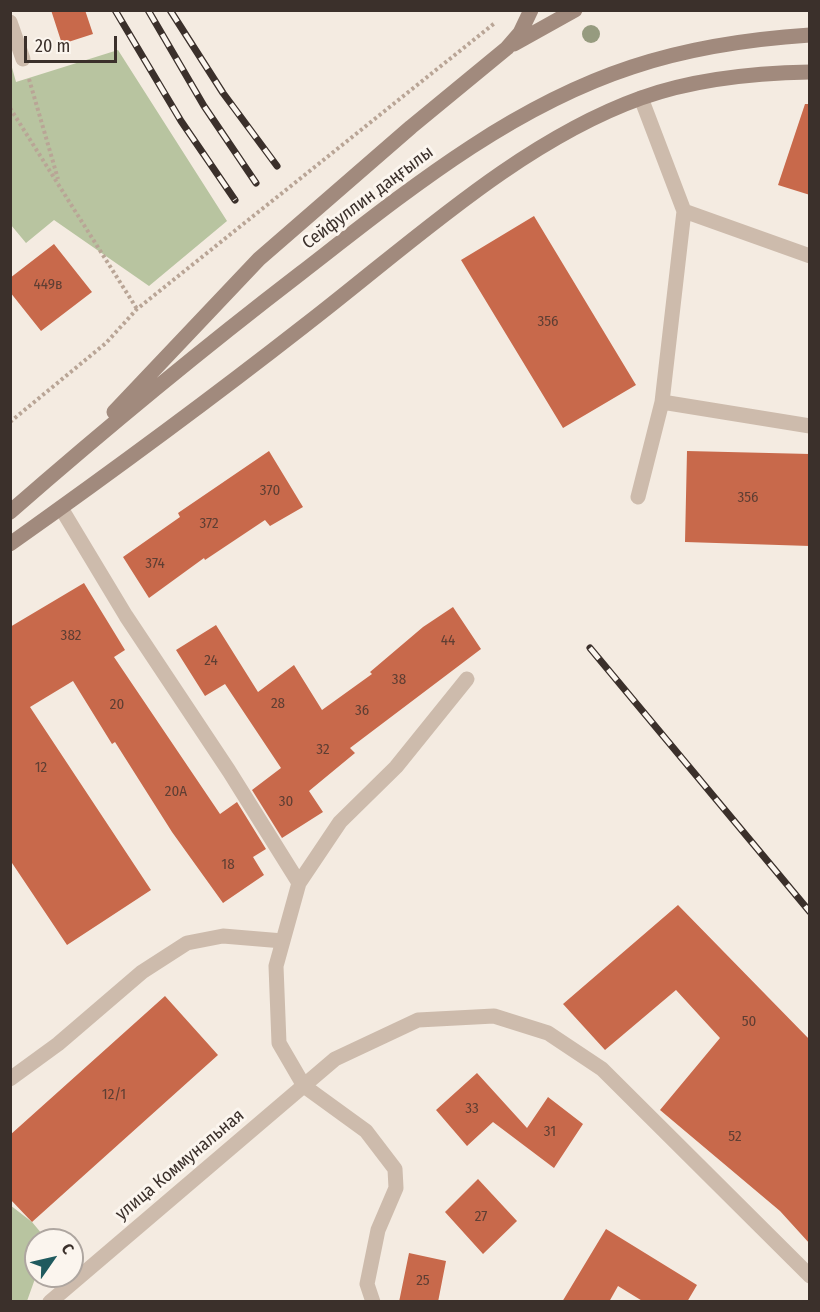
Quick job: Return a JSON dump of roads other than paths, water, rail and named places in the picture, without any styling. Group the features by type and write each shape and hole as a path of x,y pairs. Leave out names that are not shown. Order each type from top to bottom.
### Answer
{"main road":[{"path":"62,467 259,259 411,127 507,48 520,33 531,10"},
{"path":"507,48 575,10"},
{"name":"Сейфуллин даңғылы","path":"10,512 206,346 427,176 489,136 579,88 630,67 686,52 729,44 810,35"},
{"path":"10,544 243,374 503,173 551,141 641,98 693,84 748,75 810,72"}],"street":[{"path":"10,22 23,59"},
{"path":"638,497 662,402 684,211 641,98"},
{"path":"684,211 810,256"},
{"path":"662,402 810,426"},
{"path":"61,508 126,616 229,771 299,883"},
{"path":"373,1302 367,1284 378,1230 396,1188 395,1169 366,1131 304,1086 279,1043 276,966 299,883 340,822 396,767 467,679"},
{"path":"10,1079 58,1044 142,972 187,943 224,936 283,941"},
{"name":"улица Коммунальная","path":"50,1302 335,1059 418,1020 494,1016 548,1033 602,1069 810,1276"}],"railway":[{"path":"115,10 181,121 235,200"},
{"path":"148,10 204,106 256,183"},
{"path":"170,10 223,93 277,166"},
{"path":"590,648 810,912"}]}
